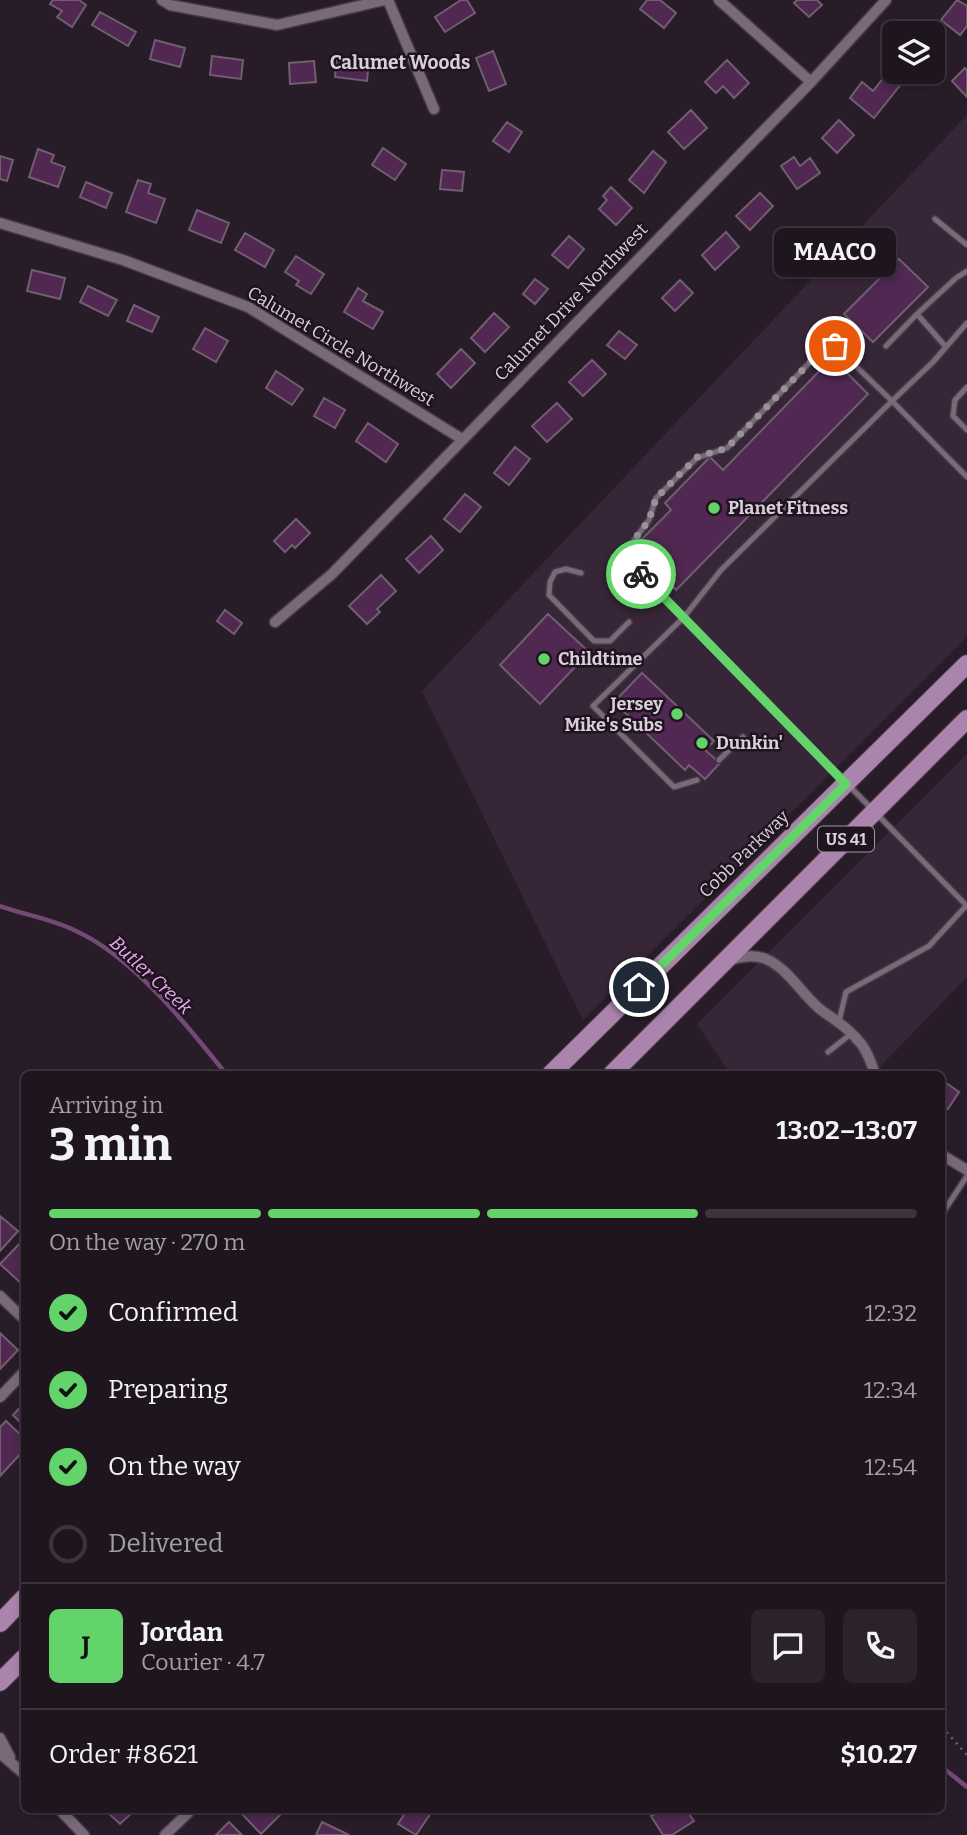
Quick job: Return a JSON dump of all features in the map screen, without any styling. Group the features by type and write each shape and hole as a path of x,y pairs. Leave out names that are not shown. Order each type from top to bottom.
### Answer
{"main road":[{"name":"Cobb Parkway","path":"554,1071 967,664"},
{"name":"US 41","path":"615,1071 967,719"},
{"path":"0,1623 21,1601"},
{"path":"0,1682 21,1661"}],"street":[{"path":"162,0 170,5 277,25 386,0 434,109"},
{"path":"719,0 810,82"},
{"name":"Calumet Drive Northwest","path":"275,622 332,574 810,82 886,0"},
{"name":"Calumet Circle Northwest","path":"0,223 123,260 248,307 462,439"},
{"path":"726,961 753,956 768,960 781,969 821,1009 852,1034 863,1047 873,1071"},
{"path":"945,1157 967,1170"},
{"path":"1,1298 21,1316"},
{"path":"0,1397 21,1375"},
{"path":"0,1738 13,1762"},
{"path":"0,1753 21,1771"},
{"path":"63,1813 84,1835"},
{"path":"165,1835 188,1813"}],"lane":[{"path":"935,219 967,245"},
{"path":"886,346 917,314 967,271"},
{"path":"917,314 946,347"},
{"path":"697,780 674,787 593,706 684,617 721,570 966,325"},
{"path":"839,1021 846,992 929,946 967,906 623,555 649,520 656,498 697,457 727,448 816,356 835,346 967,477"},
{"path":"967,387 955,400 953,416 967,430"},
{"path":"580,573 566,569 555,572 550,582 549,596 594,641 610,640 629,622"},
{"path":"719,760 743,737"},
{"path":"828,1052 852,1034"},
{"path":"945,1209 967,1176"}],"path":[{"path":"945,1730 967,1755"}],"shaded area":[{"path":"967,115 967,637 583,1020 422,691"},
{"path":"967,754 967,977 876,1071 728,1071 697,1024"}],"building":[{"path":"53,0 79,0 86,5 72,27 57,17 62,11 50,4"},
{"path":"461,0 467,0 475,13 445,32 435,17"},
{"path":"647,0 660,0 676,13 664,28 640,9"},
{"path":"797,0 817,0 822,5 809,17 794,3"},
{"path":"957,0 967,6 967,26 960,35 941,20"},
{"path":"100,12 136,32 128,46 92,25"},
{"path":"155,40 185,48 180,67 150,59"},
{"path":"493,51 506,84 489,91 476,58"},
{"path":"212,56 243,60 241,79 210,75"},
{"path":"337,57 369,61 367,81 335,77"},
{"path":"727,60 749,83 734,98 723,86 716,93 705,82"},
{"path":"314,61 316,82 290,84 289,63"},
{"path":"965,68 967,70 967,97 952,81"},
{"path":"882,80 882,84 901,84 874,118 850,98 862,82 873,91"},
{"path":"691,110 707,128 684,149 668,132"},
{"path":"839,120 854,135 837,153 822,138"},
{"path":"507,122 522,132 509,152 493,141"},
{"path":"383,148 406,164 395,180 372,165"},
{"path":"38,149 54,155 51,162 65,167 58,187 29,177"},
{"path":"653,151 666,162 644,193 629,180"},
{"path":"0,156 13,160 7,181 0,179"},
{"path":"794,157 800,166 810,158 820,173 797,189 781,166"},
{"path":"442,170 464,172 462,191 440,189"},
{"path":"138,180 151,184 148,193 165,199 156,223 126,212"},
{"path":"86,182 112,193 106,208 80,197"},
{"path":"611,187 632,208 616,225 599,209 607,200 603,196"},
{"path":"760,193 773,206 750,230 736,216"},
{"path":"197,210 229,223 221,243 189,230"},
{"path":"726,232 739,247 715,270 702,255"},
{"path":"245,233 274,250 265,267 235,250"},
{"path":"569,236 584,249 568,268 552,255"},
{"path":"296,256 324,274 311,294 296,285 299,281 285,272"},
{"path":"899,259 928,287 873,342 844,314"},
{"path":"32,270 65,278 60,299 27,291"},
{"path":"535,279 548,289 535,304 523,294"},
{"path":"680,280 693,293 675,311 662,298"},
{"path":"88,286 117,300 108,316 80,302"},
{"path":"358,288 367,294 363,301 383,312 373,329 344,312"},
{"path":"134,305 159,317 152,332 127,321"},
{"path":"494,313 509,327 485,352 471,338"},
{"path":"205,328 228,341 216,362 193,349"},
{"path":"619,331 637,345 625,359 607,345"},
{"path":"461,349 475,363 451,388 437,374"},
{"path":"832,358 868,394 676,590 633,548 671,510 665,503 710,457 723,470"},
{"path":"592,360 606,374 583,396 569,382"},
{"path":"276,371 303,389 292,405 266,388"},
{"path":"324,398 345,410 335,428 314,416"},
{"path":"557,403 572,419 547,442 532,426"},
{"path":"368,423 398,444 386,462 356,441"},
{"path":"515,447 530,459 509,485 494,473"},
{"path":"465,494 481,507 460,532 444,519"},
{"path":"296,519 310,533 295,548 292,545 285,552 274,541"},
{"path":"431,536 443,550 419,573 406,559"},
{"path":"381,575 396,591 377,609 380,612 367,624 349,606"},
{"path":"225,610 242,623 234,634 217,621"},
{"name":"Childtime","path":"548,614 589,652 540,704 500,665"},
{"path":"642,673 714,741 705,750 720,763 705,779 689,765 685,770 614,702"},
{"path":"945,1082 959,1092 948,1109 945,1106"},
{"path":"0,1216 18,1231 0,1251"},
{"path":"21,1242 21,1283 0,1264"},
{"path":"0,1333 18,1350 0,1369"},
{"path":"21,1406 21,1423 13,1415"},
{"path":"6,1421 21,1435 21,1453 0,1476 0,1427"},
{"path":"108,1813 132,1813 120,1824"},
{"path":"241,1813 282,1813 261,1834"},
{"path":"405,1813 431,1813 416,1835 398,1824"},
{"path":"656,1813 688,1813 694,1821 672,1835 663,1835 651,1816"},
{"path":"229,1822 242,1835 216,1835"},
{"path":"322,1822 349,1835 316,1835"}],"waterway":[{"name":"Butler Creek","path":"0,906 67,927 118,958 158,994 224,1071"},
{"name":"Butler Creek","path":"945,1769 967,1787"}],"way so far":[{"path":"641,574 623,555 649,520 656,498 697,457 727,448 816,356 835,346"}],"place":[{"name":"MAACO","path":"835,346"},
{"name":"Planet Fitness","path":"714,508"},
{"name":"Childtime","path":"544,659"},
{"name":"Jersey Mike's Subs","path":"677,714"},
{"name":"Dunkin'","path":"702,743"}],"district":[{"name":"Calumet Woods","path":"400,62"}],"route":[{"path":"639,987 846,784 641,574"}]}
